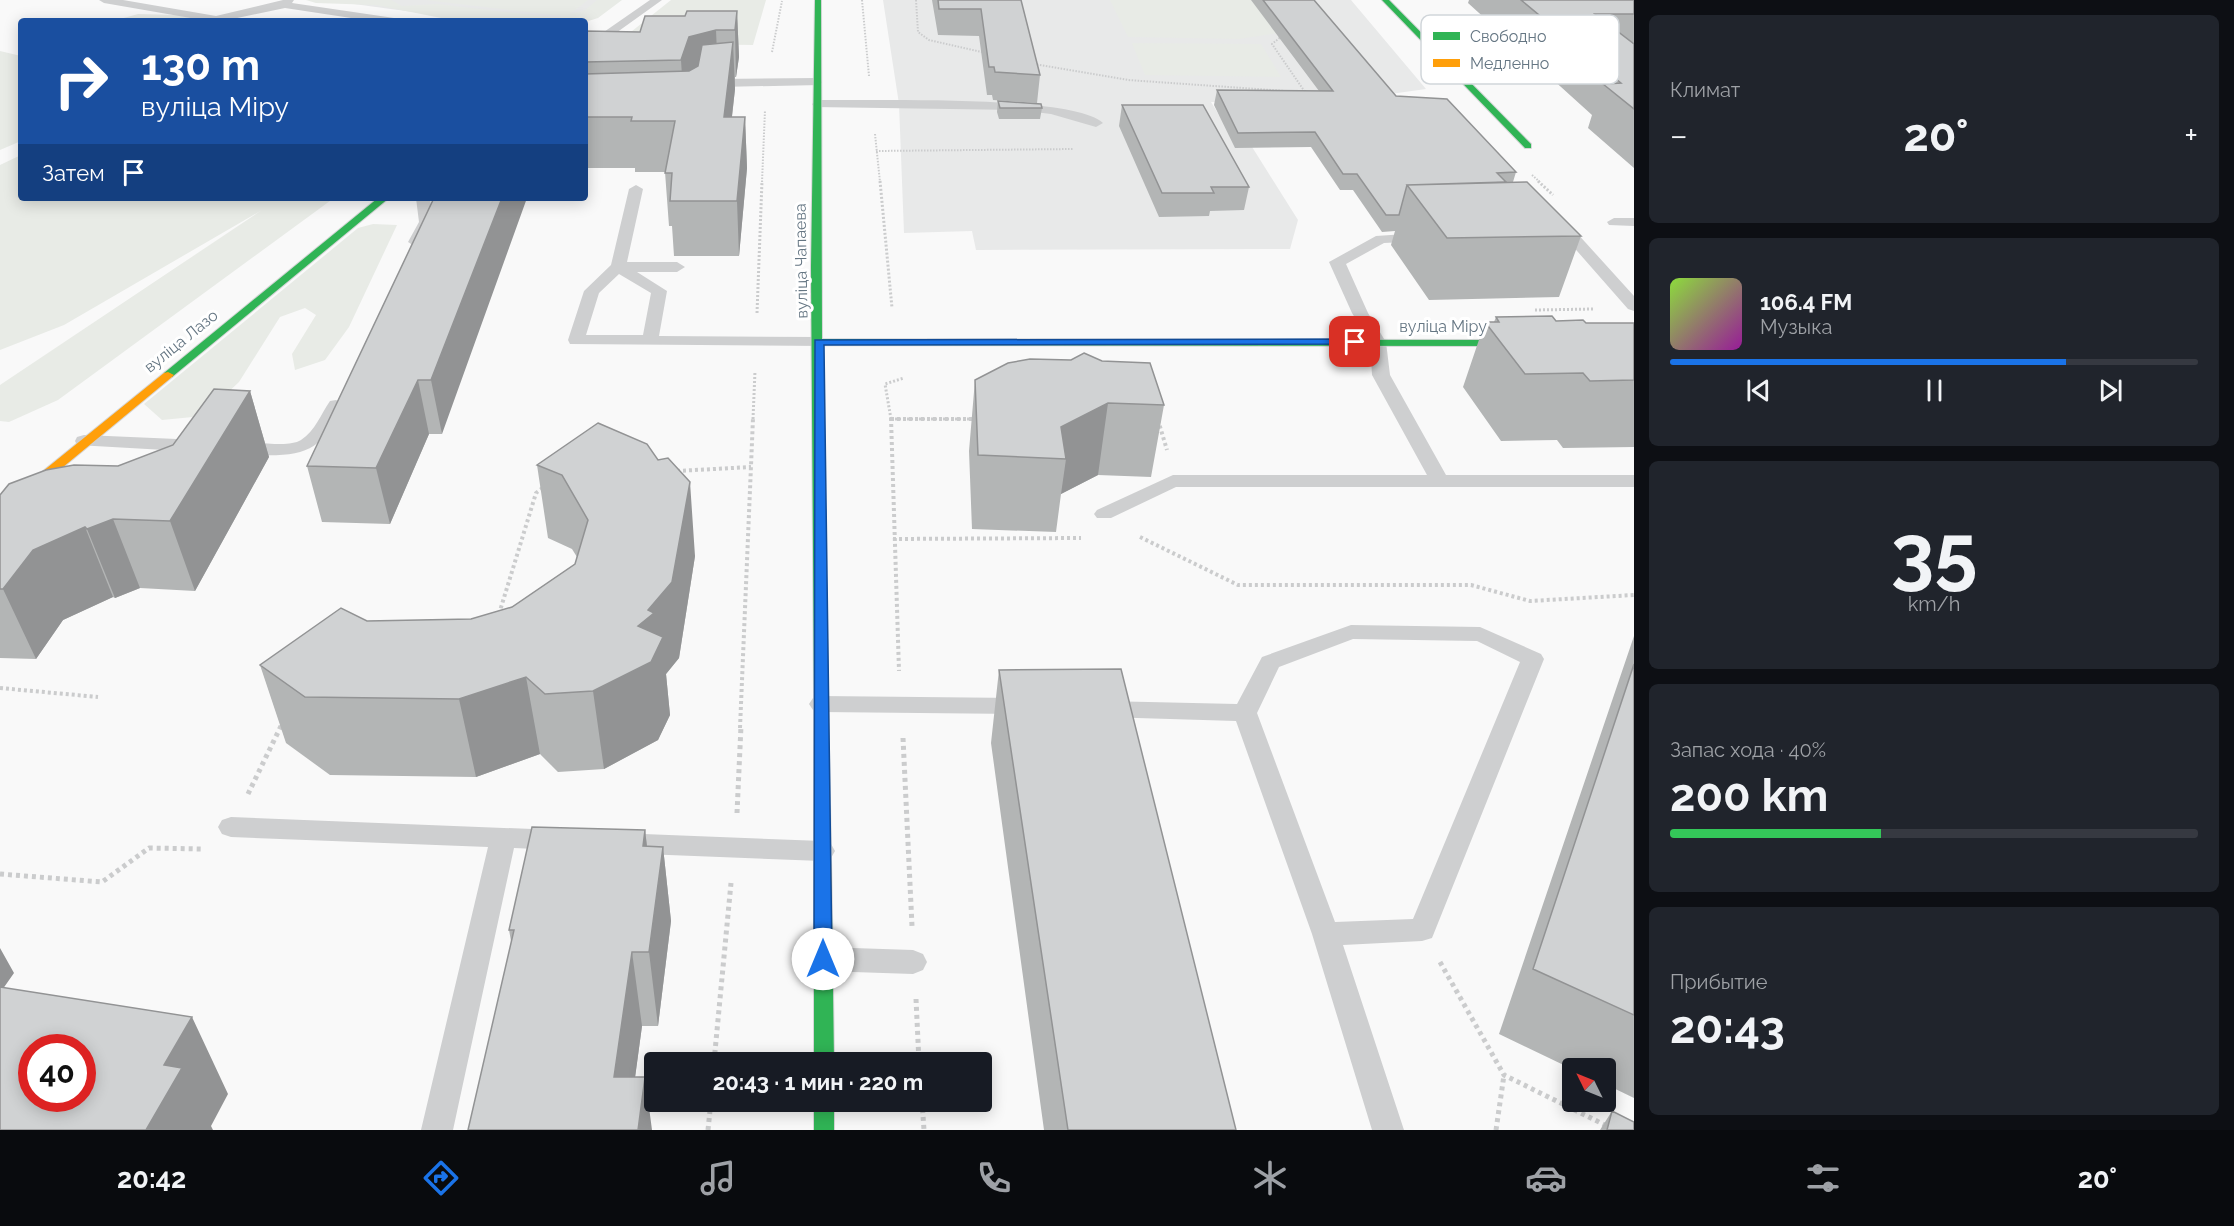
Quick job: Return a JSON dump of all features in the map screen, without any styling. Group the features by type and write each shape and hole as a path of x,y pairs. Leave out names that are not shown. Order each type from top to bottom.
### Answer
{"street":[{"name":"вуліца Чапаева","path":"818,0 816,267 819,342 824,1052"},
{"path":"1384,0 1421,38"},
{"path":"1467,84 1528,146"},
{"name":"вуліца Лазо","path":"0,512 19,494 380,201"},
{"name":"вуліца Міру","path":"819,342 1540,343"},
{"path":"824,1112 825,1130"}],"lane":[{"path":"104,0 210,18"},
{"path":"588,40 604,36 657,0"},
{"path":"220,18 287,2 377,18"},
{"path":"695,98 696,89 718,83 816,82"},
{"path":"818,104 1018,106 1052,110 1096,123"},
{"path":"636,189 618,267 592,291 576,340 819,342"},
{"path":"410,254 426,222 423,201"},
{"path":"1548,209 1634,306"},
{"path":"1614,222 1634,222"},
{"path":"1544,232 1568,232"},
{"path":"1439,237 1381,240 1337,262 1360,313 1378,342 1381,375 1439,480"},
{"path":"618,267 659,291 650,341"},
{"path":"618,267 677,267"},
{"path":"84,441 287,450 299,448 310,445 324,431 344,389"},
{"path":"1104,514 1173,481 1634,481"},
{"path":"0,486 19,494"},
{"path":"1326,934 1422,930 1533,659 1480,634 1351,632 1270,662 1245,713 1326,934 1389,1130"},
{"path":"821,704 1043,707"},
{"path":"1078,708 1245,713"},
{"path":"231,827 822,851"},
{"path":"437,1130 503,838"},
{"path":"823,959 913,962"}],"path":[{"path":"715,1052 740,775 767,81 782,0"},
{"path":"862,0 892,313"},
{"path":"916,0 918,32 929,40 987,53"},
{"path":"1033,64 1079,74 1165,85 1305,92 1272,44 1291,29"},
{"path":"876,151 1107,149 1096,123"},
{"path":"904,378 885,384 891,419 893,539 919,1052"},
{"path":"1156,411 1171,460"},
{"path":"891,419 984,419"},
{"path":"1148,420 1159,420"},
{"path":"1167,450 1179,450"},
{"path":"667,471 751,467"},
{"path":"496,623 536,493 552,481"},
{"path":"1140,537 1148,530"},
{"path":"1128,537 1140,537 1239,585 1471,585 1530,602 1634,595"},
{"path":"893,539 1093,538"},
{"path":"0,688 98,697"},
{"path":"0,874 102,882 149,849 211,849 231,827 284,723"},
{"path":"1422,930 1504,1075 1615,1130"},
{"path":"1496,1130 1504,1075"},
{"path":"708,1130 710,1112"},
{"path":"923,1112 924,1130"}],"shaded area":[{"path":"306,0 391,0 402,6 437,4 558,18 441,18 376,5 316,3"},
{"path":"324,0 618,0 583,18 458,18"},
{"path":"425,0 588,0 570,14 585,10 597,0 622,0 598,18 588,21 588,18 558,18 562,16"},
{"path":"671,0 766,0 753,45 617,43"},
{"path":"883,0 1351,0 1426,89 1348,100 1211,102 1219,115 1232,115 1298,220 1290,249 976,250 972,231 904,233 899,104"},
{"path":"1110,0 1287,0 1278,33 1239,39 1128,37"},
{"path":"138,14 196,18 124,18"},
{"path":"1132,43 1261,44 1281,77 1145,75"},
{"path":"0,51 18,55 18,142 0,150"},
{"path":"18,156 18,201 330,201 58,400 9,422 0,421 0,385 262,210 64,325 0,350 0,165"},
{"path":"373,224 397,225 349,327 325,360 295,370 292,354 316,315 305,308 280,317 239,382 203,416 162,420 144,404 358,228"}],"building":[{"path":"938,0 1021,0 1040,75 995,72 994,67 989,67 981,9 939,9"},
{"path":"1263,0 1314,0 1396,96 1447,99 1516,172 1497,173 1506,182 1407,185 1399,215 1386,215 1357,174 1343,174 1315,132 1238,133 1217,90 1333,91"},
{"path":"1521,0 1634,0 1634,14 1539,15"},
{"path":"687,11 737,11 735,30 716,30 689,37 681,60 588,62 588,31 640,32 645,16 685,16"},
{"path":"1619,32 1634,44 1634,109 1603,84 1621,83 1619,81"},
{"path":"733,42 724,117 745,117 737,201 670,201 672,173 665,173 675,121 631,121 632,117 588,117 588,74 689,71 698,66 702,45"},
{"path":"998,101 1041,104 1042,108 1000,108"},
{"path":"1122,105 1203,105 1249,187 1211,187 1214,193 1162,193"},
{"path":"1527,182 1581,236 1447,238 1407,185"},
{"path":"433,201 501,201 431,380 418,380 376,468 307,466"},
{"path":"1552,316 1556,321 1634,323 1634,380 1590,381 1583,373 1525,374 1485,322 1499,322 1496,317"},
{"path":"1084,353 1102,361 1150,363 1164,405 1108,403 1061,427 1066,459 978,455 975,380 1008,363 1030,359 1071,360"},
{"path":"214,389 250,391 170,521 113,519 87,529 85,527 33,550 3,589 0,589 0,495 9,484 46,470 74,465 118,466 173,445"},
{"path":"598,423 647,444 658,460 668,458 690,482 672,582 648,610 654,613 638,626 663,637 651,662 593,691 545,694 526,677 459,699 305,697 260,665 341,608 367,621 471,619 512,607 575,564 588,520 562,475 537,465"},
{"path":"1634,664 1634,1015 1533,969"},
{"path":"1121,669 1236,1130 1068,1130 999,670"},
{"path":"532,827 645,830 643,846 663,847 649,952 632,952 614,1077 644,1077 638,1130 468,1130 514,930 509,930"},
{"path":"0,987 192,1017 164,1065 182,1068 146,1130 0,1130"},
{"path":"1612,1112 1634,1122 1634,1130 1607,1130"}],"traffic: fast":[{"path":"818,0 816,267 821,693"},
{"path":"1385,0 1421,37"},
{"path":"1467,84 1528,146"},
{"path":"168,375 380,201"},
{"path":"819,342 1522,343"},
{"path":"823,914 824,1052"},
{"path":"824,1112 824,1130"}],"traffic: slow":[{"path":"0,512 168,375"},
{"path":"821,693 823,914"}],"route":[{"path":"823,959 819,342 895,344 1355,342"}]}
